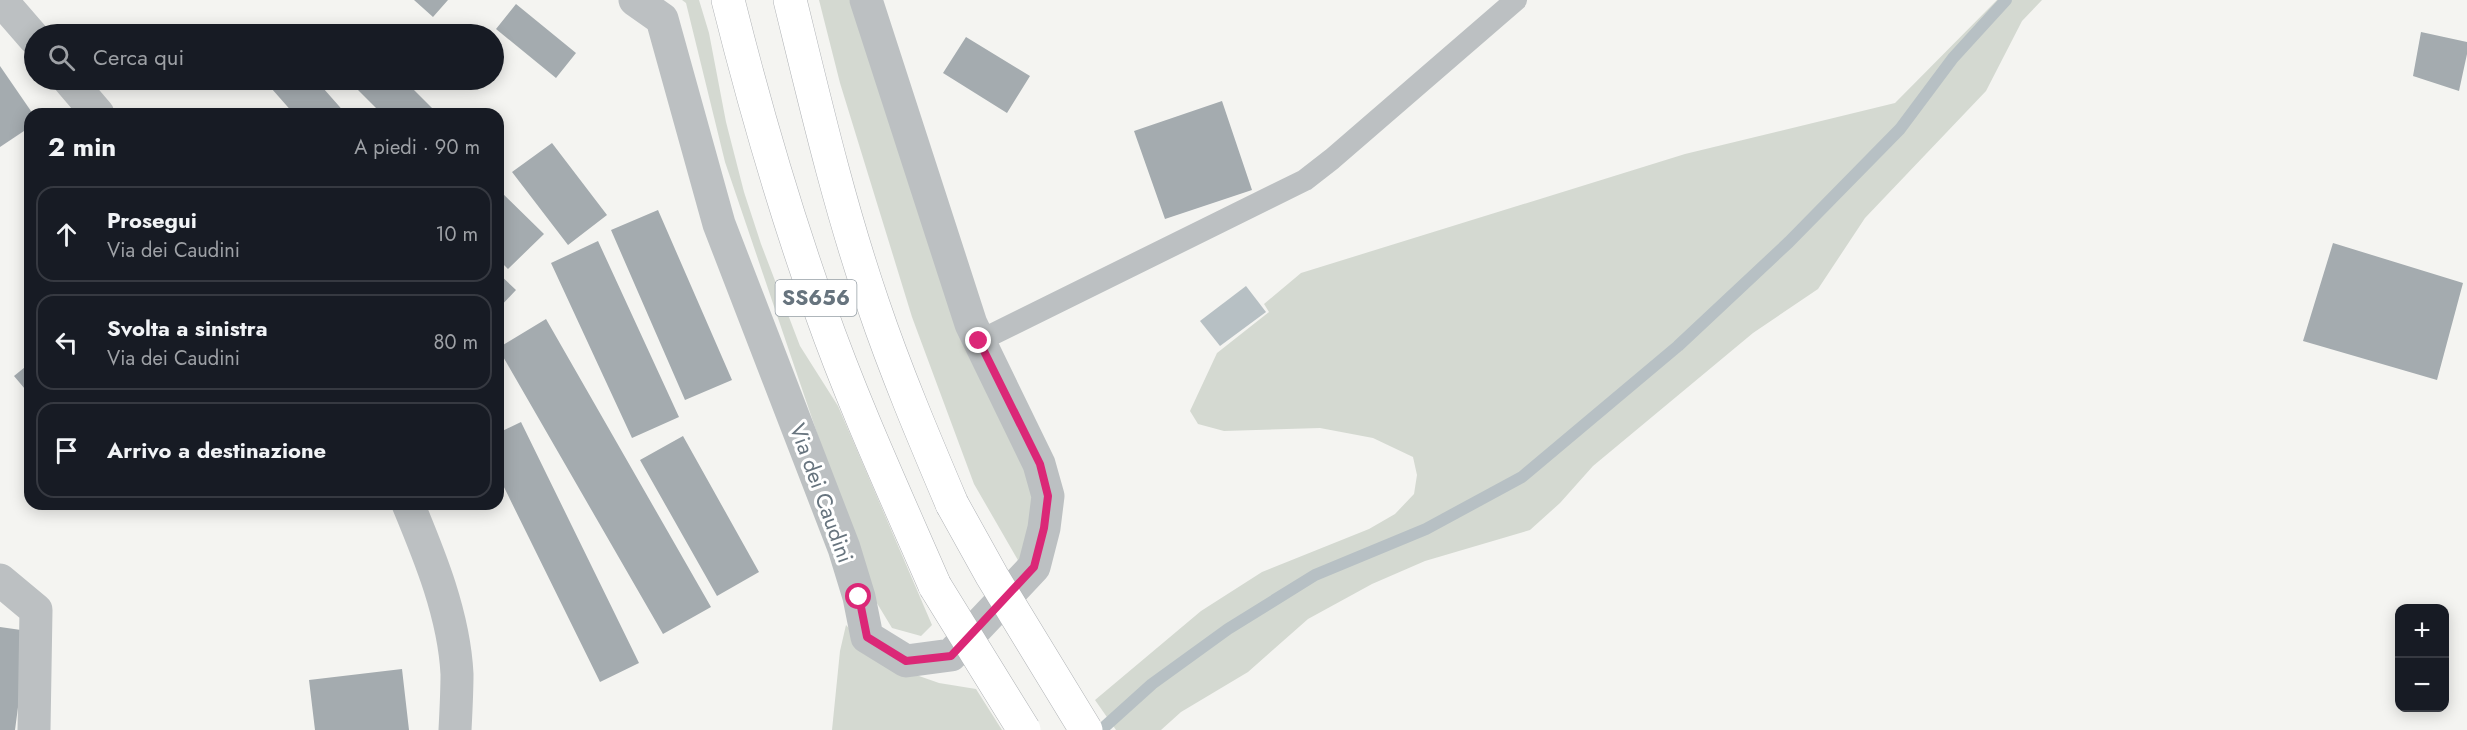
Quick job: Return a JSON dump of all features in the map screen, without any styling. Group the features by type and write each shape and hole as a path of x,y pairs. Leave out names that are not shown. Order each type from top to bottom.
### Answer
{"highway":[{"name":"SS656","path":"728,0 755,109 820,309 864,424 935,586 1023,730"},
{"name":"SS656","path":"790,0 822,132 872,303 907,398 952,504 992,576 1086,730"}],"street":[{"path":"1,0 24,26"},
{"name":"Via dei Caudini","path":"635,0 662,18 719,224 844,548 859,597 867,637 906,661 951,656 1034,567 1044,528 1048,496 1040,464 971,324 866,0"},
{"path":"78,90 93,108"},
{"path":"410,510 430,557 450,624 457,673 455,730"},
{"path":"0,580 36,610 34,730"}],"lane":[{"path":"979,341 1305,180 1516,0"}],"shaded area":[{"path":"682,0 699,0 709,33 726,122 744,192 761,244 800,346 838,406 932,625 921,636 892,628 872,595 725,162 686,3"},
{"path":"819,0 855,0 1048,496 1034,588 974,484 912,317 840,83"},
{"path":"1997,0 2042,0 2022,21 1986,91 1865,218 1818,289 1753,333 1593,466 1560,503 1530,530 1425,561 1372,584 1308,619 1248,672 1181,712 1161,730 1116,730 1095,700 1201,611 1262,572 1369,529 1395,514 1414,494 1417,475 1413,457 1373,438 1320,428 1224,431 1198,424 1190,411 1217,353 1269,312 1264,304 1301,273 1685,154 1895,103"},
{"path":"1246,286 1266,312 1220,346 1200,321"},
{"path":"846,625 876,656 939,683 976,689 1002,730 832,730 840,651"}],"building":[{"path":"414,0 448,0 433,17"},
{"path":"516,4 576,53 556,78 504,36 504,24 500,24"},
{"path":"2421,32 2467,42 2467,54 2459,91 2413,76"},
{"path":"966,37 1030,76 1007,113 943,73"},
{"path":"0,66 29,108 24,108 24,131 0,147"},
{"path":"273,90 325,90 341,108 289,108"},
{"path":"358,90 414,90 432,108 376,108"},
{"path":"1222,101 1252,190 1165,219 1134,131"},
{"path":"552,143 607,215 568,245 512,172"},
{"path":"504,195 544,234 508,269 504,265"},
{"path":"658,210 732,380 685,400 611,230"},
{"path":"598,241 679,417 632,438 551,263"},
{"path":"2333,243 2463,283 2437,380 2303,341"},
{"path":"504,279 516,290 504,303"},
{"path":"546,319 711,607 663,634 504,358 504,344"},
{"path":"24,368 24,388 14,376"},
{"path":"521,422 639,663 600,682 504,487 504,430"},
{"path":"683,436 759,572 717,596 640,460"},
{"path":"0,627 28,631 15,730 0,730"},
{"path":"402,669 409,730 315,730 309,680"}],"waterway":[{"path":"1101,730 1152,684 1228,629 1315,575 1426,529 1522,477 1678,346 1789,242 1900,129 1953,58 2006,0"}],"route":[{"path":"859,597 867,637 906,661 951,656 1034,567 1044,528 1048,496 1040,464 979,341"}]}
